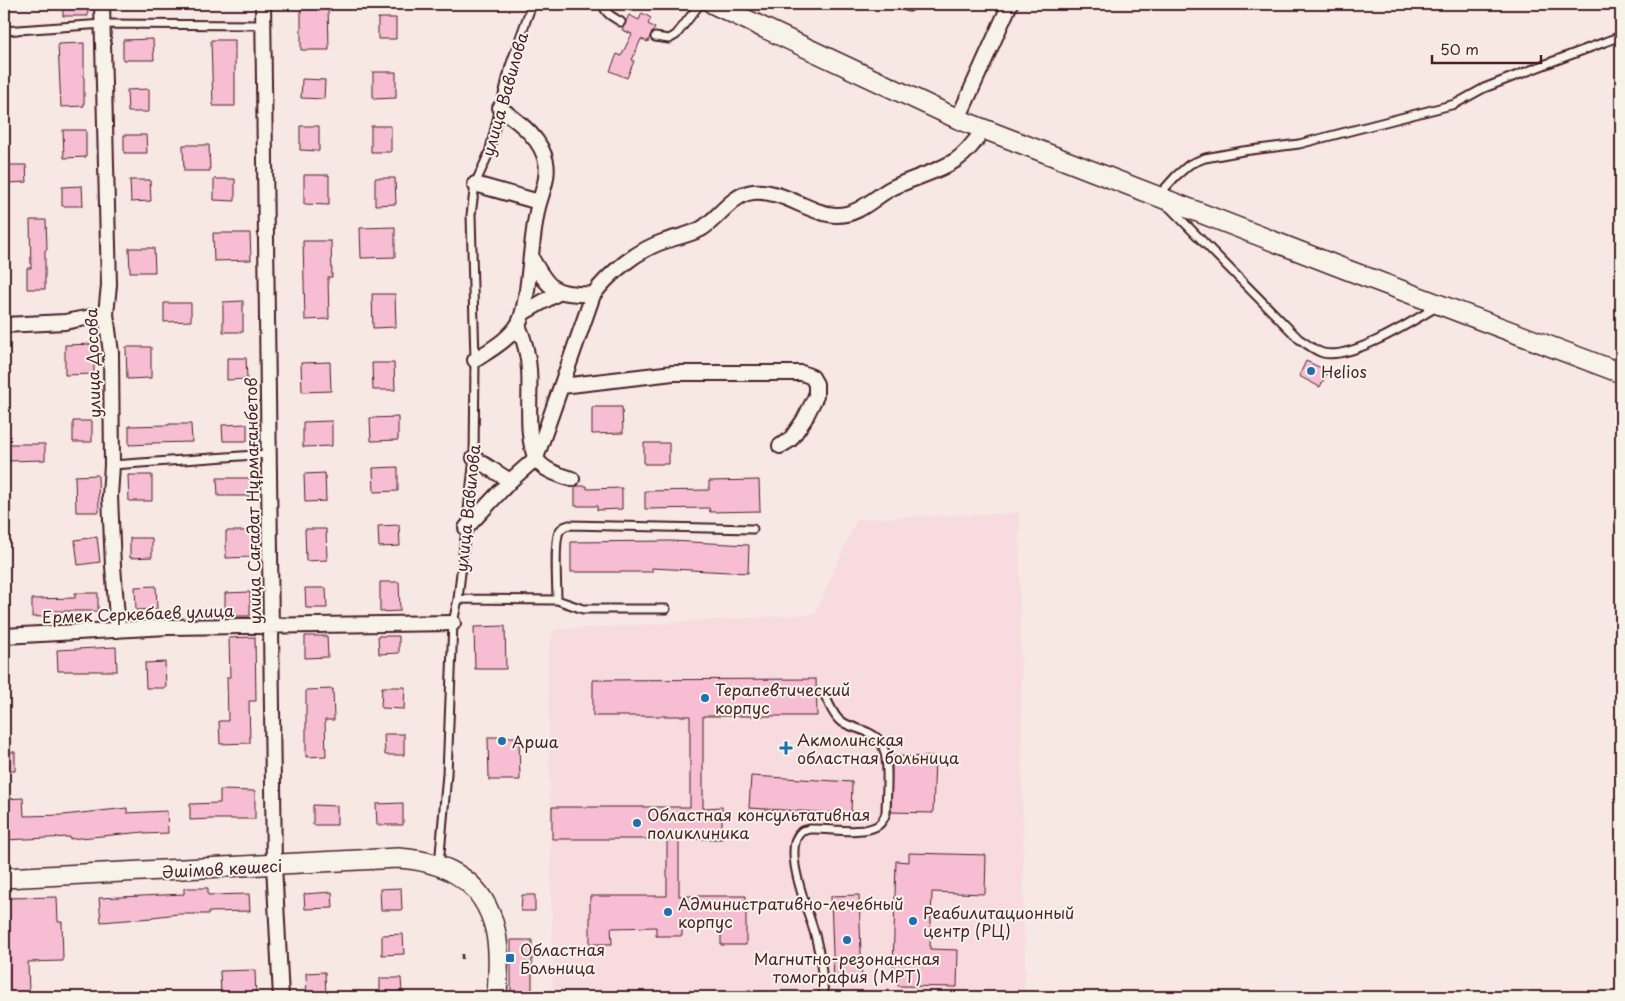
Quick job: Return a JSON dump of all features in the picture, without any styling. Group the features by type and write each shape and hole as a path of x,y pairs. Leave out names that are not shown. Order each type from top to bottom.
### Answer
{"street":[{"name":"улица Досова","path":"102,4 109,286 106,314 111,353 112,465 110,496 118,630"},
{"name":"улица Сағадат Нұрмағанбетов","path":"264,4 274,866 281,997"},
{"path":"713,4 735,11 958,119 1621,373"},
{"path":"958,119 1010,4"},
{"path":"500,108 538,142 546,163 546,180 535,223 532,259 520,319 527,354 531,442 536,458 557,475 572,479"},
{"path":"466,528 510,481 536,458 593,295 600,286 641,251 664,241 686,236 702,228 739,197 751,192 765,192 835,216 861,210 890,190 956,160 969,149 984,129"},
{"path":"475,184 539,202"},
{"path":"532,259 545,282 552,288 560,292 593,295"},
{"path":"475,360 508,336 520,319 560,292"},
{"path":"4,325 65,322 106,314"},
{"path":"562,386 673,373 802,373 812,377 816,384 816,396 804,420 790,440 780,446"},
{"path":"474,458 510,481"},
{"name":"Ермек Серкебаев улица","path":"4,636 168,627 453,623"},
{"name":"Әшімов көшесі","path":"4,878 274,866 398,858 418,859 439,865"},
{"path":"439,865 455,872 468,883 478,894 491,917 497,949 497,997"}],"lane":[{"name":"улица Вавилова","path":"439,865 447,774 453,623 458,599 474,458 475,360 471,215 475,184 490,153 510,66 532,4"},
{"path":"603,4 608,14 621,22"},
{"path":"656,37 670,39 676,35 700,4"},
{"path":"900,4 909,8"},
{"path":"4,31 103,24 264,25"},
{"path":"1441,305 1395,331 1346,352 1323,353 1299,339 1158,196 1190,164 1205,158 1299,144 1454,104 1493,85 1621,36"},
{"path":"112,465 270,454"},
{"path":"557,600 557,544 559,532 564,526 753,529"},
{"path":"458,599 557,600 583,610 666,609"},
{"path":"824,693 834,714 840,720 872,735 880,742 886,760 886,814 877,826 862,830 810,829 802,832 798,838 794,854 797,877 816,939 824,997"}],"path":[{"path":"462,952 462,959"}],"shaded area":[{"name":"Акмолинская областная больница","path":"1019,513 1025,997 553,997 548,653 554,630 815,614 857,519"}],"building":[{"path":"63,4 87,4 88,16 63,16"},
{"path":"301,4 328,4 329,50 301,50"},
{"path":"642,13 651,18 648,24 655,28 648,42 641,39 627,78 610,71 617,54 621,56 632,34 622,30 629,15 639,20"},
{"path":"378,18 396,18 396,39 378,39"},
{"path":"153,39 154,60 123,60 123,40"},
{"path":"211,40 235,40 235,106 213,106"},
{"path":"84,43 84,106 61,107 58,44"},
{"path":"373,72 396,72 396,98 373,99"},
{"path":"302,79 325,80 324,99 301,98"},
{"path":"149,89 149,112 128,112 127,90"},
{"path":"300,126 319,126 319,151 300,150"},
{"path":"371,126 391,126 391,152 371,152"},
{"path":"63,130 86,130 86,157 64,158"},
{"path":"124,135 146,135 147,153 124,153"},
{"path":"183,145 209,145 210,171 184,171"},
{"path":"9,165 26,165 27,182 9,183"},
{"path":"304,175 329,175 329,205 304,204"},
{"path":"375,178 395,178 396,204 375,205"},
{"path":"214,179 235,179 235,201 214,200"},
{"path":"130,180 150,180 151,201 131,202"},
{"path":"82,186 83,206 62,206 62,187"},
{"path":"30,220 46,220 45,289 27,289 27,268 31,268"},
{"path":"395,227 395,257 361,258 360,228"},
{"path":"213,233 250,233 251,260 214,261"},
{"path":"303,241 331,241 332,277 328,277 329,319 305,320"},
{"path":"129,248 154,248 155,272 130,272"},
{"path":"372,294 395,294 396,327 373,328"},
{"path":"243,301 243,332 223,332 223,302"},
{"path":"164,303 191,303 191,321 164,322"},
{"path":"94,344 94,374 65,375 65,345"},
{"path":"126,347 151,347 151,378 127,379"},
{"path":"227,358 246,358 247,379 227,380"},
{"path":"1306,361 1328,371 1320,387 1299,376"},
{"path":"330,362 331,391 302,392 301,363"},
{"path":"372,363 394,363 395,390 373,390"},
{"path":"592,407 622,407 623,433 592,434"},
{"path":"398,417 398,440 371,441 370,418"},
{"path":"73,421 92,421 92,442 73,442"},
{"path":"332,421 332,446 303,447 303,422"},
{"path":"191,424 192,442 129,445 129,426"},
{"path":"247,424 247,441 223,441 222,425"},
{"path":"644,443 669,443 669,464 644,464"},
{"path":"6,444 45,444 45,460 6,461"},
{"path":"398,467 398,491 374,492 373,468"},
{"path":"325,473 326,501 305,502 304,474"},
{"path":"98,475 99,512 76,512 75,476"},
{"path":"128,475 152,475 152,501 129,501"},
{"path":"217,478 250,478 251,496 218,496"},
{"path":"759,480 760,511 710,512 709,508 645,509 645,491 709,490 709,481"},
{"path":"576,486 587,486 587,489 622,488 622,509 597,510 597,506 575,506"},
{"path":"399,525 400,546 379,547 378,526"},
{"path":"305,529 326,529 327,560 306,561"},
{"path":"226,531 252,531 252,557 226,558"},
{"path":"97,537 100,562 78,565 75,540"},
{"path":"130,538 152,538 152,557 130,558"},
{"path":"671,541 749,545 748,573 652,568 652,572 571,572 571,542"},
{"path":"380,582 399,582 400,611 380,612"},
{"path":"156,586 157,609 136,610 135,587"},
{"path":"305,588 326,588 327,608 306,608"},
{"path":"250,592 250,616 225,616 225,593"},
{"path":"75,593 98,593 98,611 55,611 55,616 32,617 32,599 75,598"},
{"path":"505,626 506,669 475,669 474,627"},
{"path":"305,636 327,636 328,657 305,658"},
{"path":"378,636 399,636 399,653 379,654"},
{"path":"255,637 256,701 249,701 250,743 220,744 219,721 228,721 227,677 230,677 229,638"},
{"path":"116,647 117,671 58,671 57,650"},
{"path":"165,662 166,688 146,688 145,663"},
{"path":"816,679 817,716 703,716 703,808 722,807 722,839 679,839 679,896 746,896 746,945 721,945 721,927 682,927 682,936 656,936 656,927 611,928 612,944 590,944 590,896 667,896 667,839 552,839 552,807 690,807 690,716 593,716 593,680"},
{"path":"382,687 405,687 404,709 381,708"},
{"path":"333,689 334,720 325,720 326,756 306,757 306,690"},
{"path":"384,734 404,734 404,755 385,755"},
{"path":"488,737 519,737 520,780 489,780"},
{"path":"4,752 15,752 15,771 4,771"},
{"path":"892,756 935,757 933,813 891,812"},
{"path":"751,776 852,782 851,814 749,808"},
{"path":"220,790 255,791 255,819 190,820 190,804 220,803"},
{"path":"23,798 24,816 63,815 127,808 127,813 167,811 168,833 144,834 144,832 70,839 70,837 4,840 4,799"},
{"path":"403,803 403,825 377,825 376,804"},
{"path":"313,805 337,806 337,825 313,825"},
{"name":"Реабилитационный центр (РЦ)","path":"909,853 986,855 985,894 932,892 930,949 958,950 957,987 898,986 899,968 893,968 896,861 909,862"},
{"path":"184,888 208,888 208,895 249,894 250,911 178,914 101,922 99,898 184,894"},
{"path":"401,888 402,910 381,910 380,889"},
{"path":"332,892 333,908 305,909 304,894"},
{"path":"522,895 535,895 535,911 521,911"},
{"name":"Магнитно-резонансная томография (МРТ)","path":"859,895 862,983 834,984 831,896"},
{"path":"57,897 58,922 62,922 63,961 28,962 29,993 4,994 4,898"},
{"path":"403,934 404,954 382,955 382,935"},
{"path":"511,940 532,940 532,994 511,994"},
{"path":"255,970 256,997 221,997 220,971"},
{"path":"325,972 326,996 307,997 306,973"},
{"path":"380,978 401,978 402,993 380,994"}],"place":[{"name":"Helios","path":"1311,371"},
{"name":"Терапевтический корпус","path":"705,698"},
{"name":"Арша","path":"502,741"},
{"name":"Акмолинская областная больница","path":"786,748"},
{"name":"Областная консультативная поликлиника","path":"637,823"},
{"name":"Административно-лечебный корпус","path":"668,912"},
{"name":"Реабилитационный центр (РЦ)","path":"913,921"},
{"name":"Магнитно-резонансная томография (МРТ)","path":"847,940"},
{"name":"Областная Больница","path":"510,958"}]}
